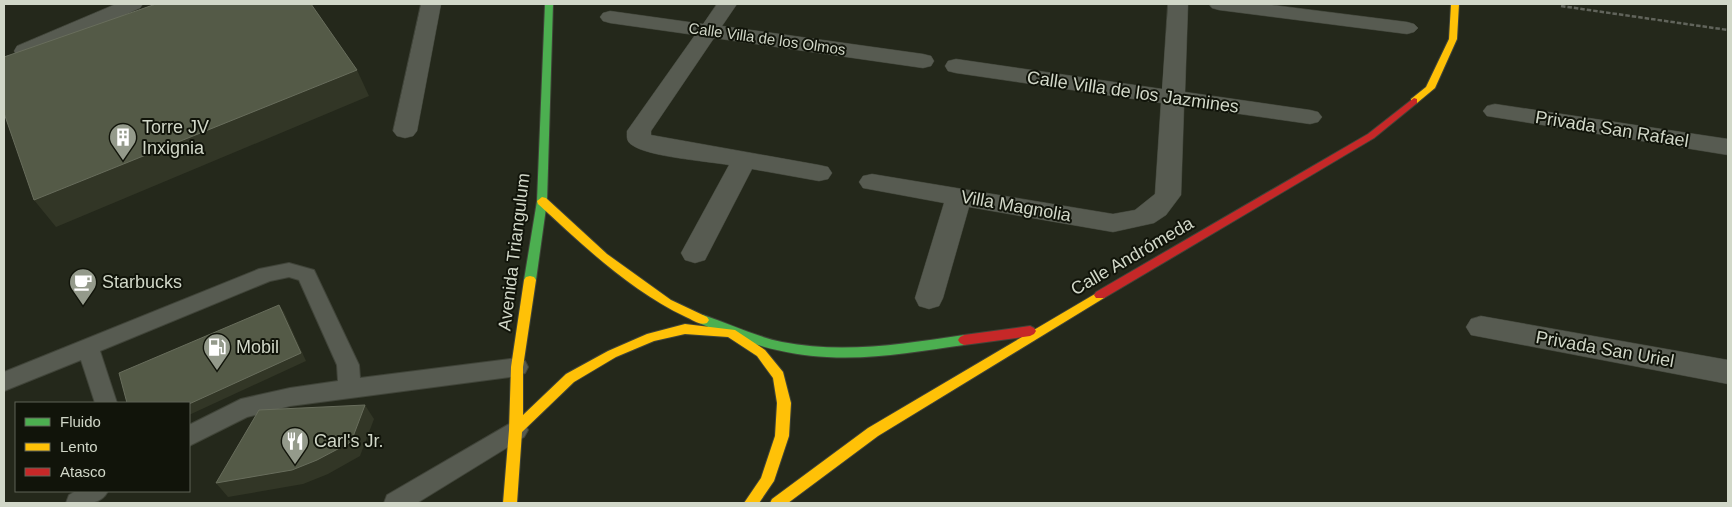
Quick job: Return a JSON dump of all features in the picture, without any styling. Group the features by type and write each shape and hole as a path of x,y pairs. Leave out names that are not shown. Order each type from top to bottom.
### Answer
{"main road":[{"name":"Avenida Triangulum","path":"510,503 513,486 516,430 517,367 542,201 549,4"},
{"name":"Calle Andrómeda","path":"777,503 873,432 1371,136 1430,88 1453,39 1455,4"},
{"path":"542,201 603,258 667,303 731,333 760,353 779,376 784,403 782,436 767,481 752,503"},
{"path":"516,430 570,378 612,354 651,337 685,329 731,333 809,351 888,351 1042,330"},
{"path":"496,503 513,486"},
{"path":"504,503 513,486"}],"street":[{"path":"25,51 133,4"},
{"path":"405,131 431,4"},
{"path":"727,4 639,131 639,139 650,144 819,173"},
{"path":"1173,97 1178,4"},
{"path":"1219,4 1408,28"},
{"name":"Calle Villa de los Olmos","path":"610,17 923,62"},
{"name":"Calle Villa de los Jazmines","path":"956,66 1310,117"},
{"name":"Villa Magnolia","path":"872,182 1113,223 1139,220 1158,210 1168,195 1173,97"},
{"name":"Privada San Rafael","path":"1495,111 1728,147"},
{"path":"695,253 744,160"},
{"path":"929,298 959,196"},
{"name":"Privada San Uriel","path":"1481,326 1728,372"}],"lane":[{"path":"4,382 266,274 289,270 307,275 348,365 350,388"},
{"path":"88,348 106,402"},
{"path":"190,435 241,409 290,397 517,367"},
{"path":"396,503 516,430"},
{"path":"78,503 94,492"}],"path":[{"path":"1561,6 1728,30"}],"building":[{"name":"Torre JV Inxignia","path":"156,4 311,4 357,70 34,200 4,113 4,57"},
{"name":"Mobil","path":"279,305 301,353 190,404 190,402 127,402 119,373"},
{"path":"365,405 351,442 317,460 292,470 216,483 259,410"}],"traffic: fast":[{"path":"530,280 542,201 549,4"},
{"path":"703,320 728,331 769,343 828,353 867,352 964,340"}],"traffic: slow":[{"path":"1414,101 1430,88 1453,39 1455,4"},
{"path":"542,201 603,257 667,303 703,320"},
{"path":"510,503 516,430 517,367 530,280"},
{"path":"777,503 873,432 1100,295"},
{"path":"516,430 570,378 612,354 651,337 685,329 731,333 761,353 779,376 784,403 782,436 767,481 751,503"}],"traffic: jam":[{"path":"1100,295 1371,136 1414,101"},
{"path":"964,340 1030,331"}],"place":[{"name":"Torre JV Inxignia","path":"123,161"},
{"name":"Starbucks","path":"83,306"},
{"name":"Mobil","path":"217,371"},
{"name":"Carl's Jr.","path":"295,465"}]}
